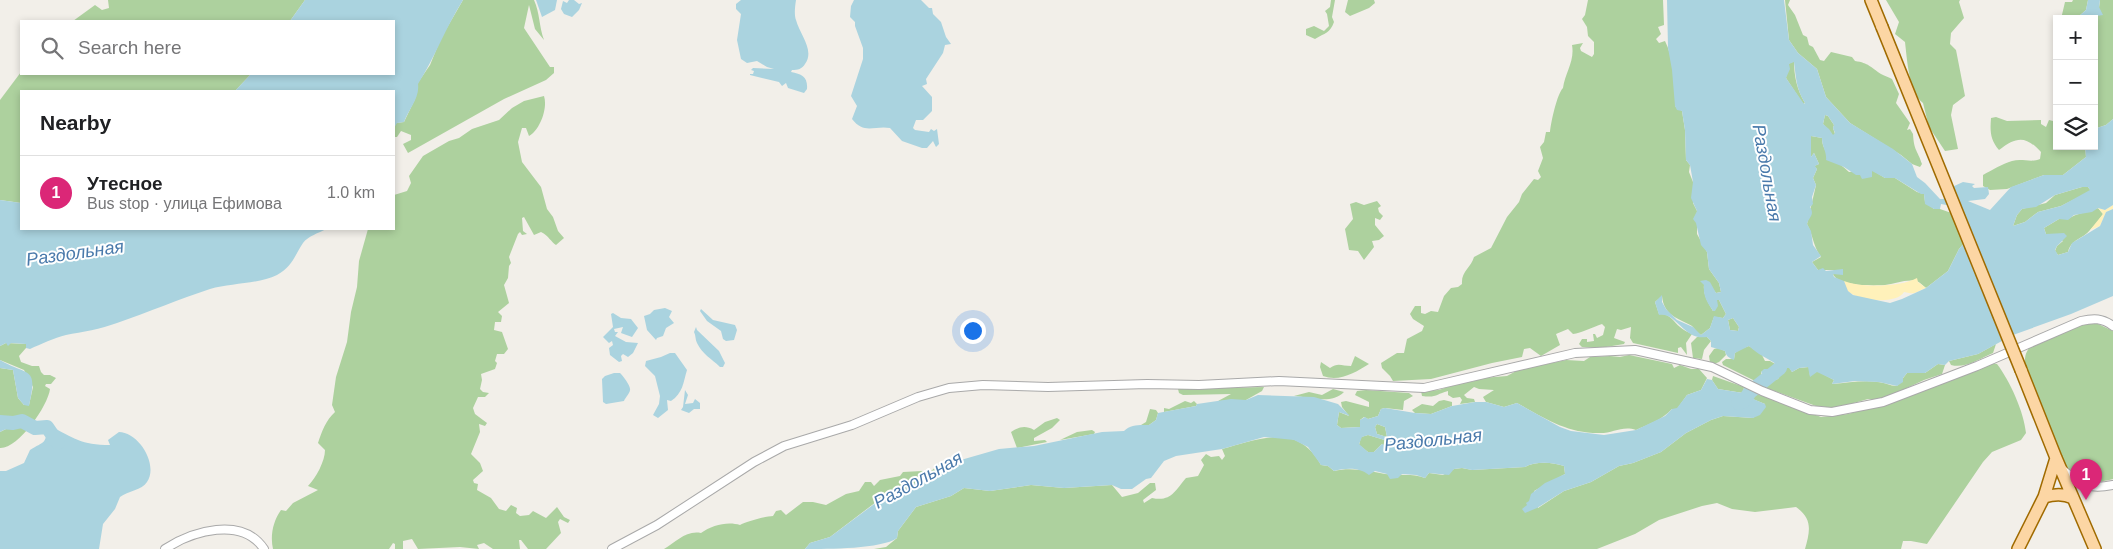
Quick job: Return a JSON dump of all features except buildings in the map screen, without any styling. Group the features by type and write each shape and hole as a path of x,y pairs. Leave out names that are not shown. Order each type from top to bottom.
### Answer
{"main road":[{"path":"1871,0 2057,462 2095,549"},
{"path":"2018,549 2044,497 2057,462"},
{"path":"2044,497 2054,494 2068,495 2073,498"}],"street":[{"path":"612,549 657,524 754,462 778,449 852,425 918,397 950,388 983,385 1048,387 1147,384 1199,385 1279,381 1424,388 1500,372 1570,354 1635,350 1712,367 1762,391 1810,410 1832,412 1883,402 1977,366 2081,321 2094,318 2106,321 2113,326"},
{"path":"2057,462 2082,484 2102,487 2113,485"},
{"path":"165,549 185,538 220,530 246,533 255,538 264,549"}],"green space":[{"path":"108,0 305,0 291,20 74,20 95,5 102,10 109,8"},
{"path":"463,0 534,0 544,40 535,29 529,5 524,28 550,67 554,67 554,73 546,80 504,99 408,153 403,144 411,140 411,135 401,131 395,137 395,126 396,123 404,122 415,99 417,84 430,65 441,38"},
{"path":"1331,0 1335,0 1332,17 1334,22 1331,28 1315,39 1306,35 1306,29 1314,26 1324,31 1329,26 1325,11 1330,7"},
{"path":"1348,0 1374,0 1375,3 1369,8 1350,16 1345,12"},
{"path":"1588,0 1663,0 1664,25 1658,27 1661,34 1656,39 1659,43 1665,41 1668,48 1675,81 1675,106 1682,111 1685,130 1686,160 1690,165 1689,172 1693,182 1693,203 1697,211 1697,234 1707,252 1709,269 1719,283 1721,292 1716,293 1712,288 1704,285 1704,292 1713,311 1717,299 1726,314 1723,318 1714,317 1710,328 1701,335 1692,326 1669,312 1663,303 1662,296 1655,302 1659,314 1669,316 1681,328 1692,334 1686,343 1687,355 1681,347 1678,348 1678,353 1633,343 1630,338 1631,327 1621,330 1617,329 1614,338 1625,342 1624,344 1600,348 1582,347 1579,344 1582,339 1587,339 1587,342 1594,341 1593,334 1597,338 1603,335 1605,327 1602,324 1573,334 1568,329 1556,334 1560,345 1541,356 1530,348 1524,349 1522,357 1431,379 1393,381 1382,368 1381,363 1397,353 1404,353 1407,339 1422,331 1424,326 1413,319 1410,314 1415,306 1421,306 1421,313 1438,312 1444,296 1451,288 1462,284 1463,276 1474,257 1491,248 1507,217 1519,202 1522,194 1534,179 1538,180 1541,177 1538,171 1543,158 1540,147 1544,142 1546,132 1550,132 1553,115 1571,62 1572,45 1583,43 1580,48 1581,51 1592,57 1594,54 1594,42 1588,36 1587,27 1582,19 1585,15"},
{"path":"1785,0 1790,0 1788,5 1795,15 1803,35 1807,37 1809,45 1813,47 1820,60 1824,61 1831,52 1852,57 1855,61 1866,64 1882,75 1892,79 1899,94 1896,103 1910,123 1907,130 1910,129 1913,134 1915,147 1922,164 1920,167 1912,164 1850,123 1826,97 1817,69 1798,53 1789,40"},
{"path":"1886,0 1960,0 1964,18 1951,33 1950,44 1956,50 1965,96 1953,105 1951,115 1958,149 1945,151 1929,127 1923,103 1918,98 1912,84 1905,42 1895,34 1899,22"},
{"path":"2073,0 2088,0 2086,10 2080,15 2062,15 2065,2 2072,2"},
{"path":"2100,0 2113,0 2113,119 2106,125 2098,128 2098,60"},
{"path":"1794,61 1796,83 1805,103 1803,104 1786,78 1788,64"},
{"path":"20,73 20,75 250,75 236,90 20,90 20,203 0,200 0,100"},
{"path":"544,96 545,106 540,124 529,136 526,128 522,128 518,142 522,162 541,187 547,209 553,217 558,231 564,238 556,245 541,232 534,235 524,217 522,218 523,231 527,234 522,235 520,232 518,234 509,257 511,263 508,278 504,285 509,303 498,312 502,316 501,322 495,322 494,330 502,332 508,349 504,354 497,354 495,369 481,374 480,389 483,392 489,393 485,397 478,397 473,408 475,414 487,423 485,426 479,424 480,432 471,454 480,463 483,471 473,480 474,483 478,484 477,490 491,498 499,509 506,511 511,505 517,508 516,513 520,516 529,515 533,511 546,518 557,507 564,517 570,520 568,523 560,519 558,522 561,533 546,549 528,549 519,540 520,549 493,549 484,543 477,545 479,549 460,547 418,549 412,539 403,541 403,549 395,549 395,544 393,543 389,549 273,549 273,529 281,510 286,511 293,503 318,490 308,486 322,464 325,450 318,443 321,434 335,412 332,405 336,377 347,342 357,287 359,261 368,230 395,230 395,195 407,191 411,183 409,176 423,156 449,141 459,138 472,129 499,120 512,108 524,101"},
{"path":"1825,115 1828,116 1834,125 1835,134 1833,136 1823,124"},
{"path":"1996,117 2007,121 2041,120 2041,124 2046,127 2049,120 2053,121 2053,150 2085,150 2086,157 2063,175 2044,175 2007,189 1990,190 1983,186 1983,175 2012,161 2040,159 2041,152 2031,143 2021,140 2011,142 1999,150 1992,139 1991,118"},
{"path":"1811,136 1822,138 1825,149 1831,157 1849,172 1872,170 1885,178 1895,178 1917,192 1924,194 1925,202 1934,209 1940,209 1960,216 1971,235 1959,249 1948,271 1926,288 1916,281 1904,281 1885,285 1848,283 1836,278 1833,274 1839,274 1833,270 1818,270 1812,262 1821,257 1807,224 1816,185 1813,178 1817,169 1814,166 1819,164 1814,153 1811,157"},
{"path":"2088,187 2091,191 2061,206 2038,212 2025,222 2013,226 2017,215 2022,209 2046,203 2055,195"},
{"path":"1377,201 1381,206 1378,208 1379,212 1383,216 1380,220 1375,218 1375,225 1384,236 1379,240 1372,241 1374,247 1364,260 1358,251 1349,250 1345,229 1353,219 1350,204 1356,202 1364,205"},
{"path":"2098,208 2103,214 2095,224 2087,233 2072,244 2068,252 2058,255 2055,251 2057,246 2063,241 2051,234 2046,234 2044,228 2059,219 2068,219"},
{"path":"1733,318 1739,327 1738,331 1730,330 1728,320"},
{"path":"2087,323 2096,323 2113,331 2113,479 2098,482 2079,478 2063,462 2026,373 2025,362 2026,353 2030,347"},
{"path":"1697,337 1707,337 1711,341 1704,350 1702,359 1693,358 1691,343"},
{"path":"6,343 27,344 19,356 21,362 32,366 39,366 44,375 56,378 51,384 46,384 45,386 50,389 48,396 44,406 31,425 15,442 0,448 0,432 12,426 15,420 7,421 0,415 0,368 13,370 18,398 24,405 29,405 33,387 24,370 0,360 0,346"},
{"path":"1996,344 1993,353 1962,366 1951,365 1949,361 1978,354"},
{"path":"1749,346 1762,355 1765,361 1770,361 1777,365 1777,369 1764,370 1761,372 1762,379 1755,381 1723,365 1722,362 1726,359 1734,359 1735,353"},
{"path":"1718,348 1725,351 1726,355 1719,362 1710,363 1709,356 1714,349"},
{"path":"1629,355 1672,364 1674,368 1680,365 1691,369 1699,369 1707,378 1701,390 1687,395 1677,409 1672,409 1655,421 1636,430 1626,428 1603,433 1587,432 1566,427 1546,419 1517,403 1504,407 1486,402 1483,397 1494,390 1474,387 1464,395 1467,398 1474,399 1475,402 1460,404 1462,400 1460,397 1453,398 1448,395 1448,391 1431,396 1422,396 1421,391 1439,390 1462,382 1471,382 1483,378 1507,376 1518,370 1566,360 1584,361 1590,357 1620,357"},
{"path":"1355,356 1369,364 1341,377 1329,378 1323,376 1320,367 1321,362 1330,368 1338,365 1351,366"},
{"path":"1991,363 1997,364 2011,388 2019,406 2026,433 2021,440 1992,452 1983,462 1927,544 1903,541 1901,549 1805,549 1809,531 1808,521 1796,507 1755,512 1732,509 1717,503 1659,520 1635,534 1597,549 874,549 886,547 897,538 898,531 916,507 951,496 964,488 990,491 1031,485 1064,488 1112,485 1122,497 1138,493 1150,483 1155,483 1156,490 1143,500 1144,503 1152,498 1168,497 1186,478 1198,476 1204,465 1201,460 1206,454 1211,457 1219,456 1222,460 1225,456 1222,449 1264,438 1277,437 1289,438 1301,443 1321,465 1328,466 1334,471 1360,470 1425,478 1429,473 1443,475 1454,469 1462,468 1472,470 1525,467 1544,463 1564,466 1565,474 1534,491 1538,508 1564,491 1591,482 1619,466 1633,463 1661,452 1686,433 1711,420 1723,416 1753,418 1765,404 1750,398 1751,393 1771,398 1821,417 1848,414 1896,401"},
{"path":"1938,364 1945,365 1942,374 1924,380 1881,400 1868,399 1836,408 1816,406 1766,388 1769,382 1778,379 1785,368 1789,367 1792,372 1799,368 1809,367 1810,376 1817,371 1834,380 1832,384 1871,381 1897,386 1907,373 1925,373"},
{"path":"1713,376 1744,387 1743,393 1718,389 1712,380"},
{"path":"1264,387 1262,391 1246,400 1218,401 1231,394 1183,395 1179,393 1178,389"},
{"path":"1333,389 1344,392 1339,396 1327,399 1294,396 1309,392 1322,395"},
{"path":"1357,391 1409,393 1413,396 1404,401 1403,410 1381,409 1378,416 1368,419 1364,417 1360,420 1360,427 1341,428 1337,425 1339,412 1349,416 1342,407 1341,402 1346,401 1369,407 1369,402 1355,395"},
{"path":"1185,401 1191,403 1194,401 1197,404 1196,406 1164,412 1164,408 1169,409"},
{"path":"1439,401 1452,402 1452,406 1431,414 1415,413 1412,410 1422,404 1433,406"},
{"path":"1150,409 1156,410 1158,413 1156,420 1149,425 1141,425 1146,422"},
{"path":"1057,418 1060,420 1052,428 1034,438 1034,441 1045,440 1047,442 1017,448 1011,432 1022,427 1034,430 1045,422"},
{"path":"1377,424 1385,427 1387,437 1377,434 1375,427"},
{"path":"1092,430 1095,432 1094,434 1060,440 1077,432"},
{"path":"1368,435 1388,441 1388,448 1384,448 1382,444 1374,452 1368,452 1359,445 1361,437"},
{"path":"940,463 945,466 940,472 902,492 880,499 830,537 810,543 805,549 664,549 681,537 691,533 701,533 720,524 740,525 756,519 773,516 776,511 781,510 786,515 803,502 826,505 846,494 859,491 865,482 871,482 874,486 880,480 900,476 903,472 922,471 928,474"}],"sand":[{"path":"2113,205 2113,209 2106,212 2100,226 2090,230 2103,214 2098,208 2105,210"},
{"path":"1917,278 1918,282 1926,288 1914,293 1904,292 1900,296 1888,300 1872,300 1850,293 1846,289 1844,281 1860,285 1881,286"}],"water":[{"path":"305,0 463,0 418,84 416,99 404,122 397,123 395,126 395,90 236,90 250,75 395,75 395,20 291,20"},
{"path":"536,0 557,0 555,10 542,17"},
{"path":"569,0 574,0 579,4 582,3 579,10 572,17 564,14 561,9 563,1 567,3"},
{"path":"741,0 796,0 795,18 808,48 808,59 804,66 791,72 801,75 805,79 807,89 804,93 788,88 786,83 782,86 779,82 750,75 753,74 754,71 751,70 753,68 774,69 757,61 747,63 741,59 737,40 741,14 736,9 736,4"},
{"path":"854,0 921,0 929,8 932,8 933,14 941,22 946,37 951,44 945,45 943,53 926,79 927,84 922,86 932,97 932,111 923,120 916,120 913,128 929,132 931,129 934,131 937,129 939,144 936,147 933,141 927,148 922,148 902,141 890,128 865,128 856,124 852,119 857,106 851,96 863,59 863,48 855,22 850,17 851,6"},
{"path":"1667,0 1784,0 1789,40 1798,53 1817,69 1826,97 1850,123 1893,149 1912,164 1917,177 1940,199 1952,193 1952,187 1963,182 1975,184 1972,186 1974,188 1988,187 1989,194 1985,199 1968,201 1990,210 2011,187 2044,175 2063,175 2086,157 2085,150 2098,150 2098,128 2106,125 2113,119 2113,205 2105,210 2098,208 2092,212 2074,215 2068,220 2059,219 2044,228 2046,234 2064,233 2067,236 2055,250 2058,255 2068,252 2072,243 2100,226 2106,212 2113,209 2113,296 2071,314 2013,335 1978,354 1949,361 1945,365 1938,364 1925,373 1907,373 1903,378 1903,382 1897,386 1879,382 1855,381 1832,384 1834,380 1817,372 1810,377 1808,367 1799,368 1792,372 1789,368 1785,368 1778,379 1769,382 1761,372 1764,369 1777,369 1776,364 1749,346 1735,353 1734,360 1727,356 1725,351 1711,347 1711,341 1707,337 1692,335 1670,317 1659,315 1655,302 1662,295 1662,302 1666,309 1677,320 1693,327 1701,335 1710,328 1714,316 1723,318 1726,314 1719,300 1717,300 1718,306 1713,311 1706,299 1704,285 1700,281 1706,280 1710,282 1716,293 1721,292 1719,283 1709,269 1707,252 1701,245 1696,223 1693,219 1697,211 1691,198 1693,182 1690,165 1686,160 1682,111 1677,110 1675,106 1668,48","holes":["1794,62 1797,83 1804,104 1786,78 1790,69 1789,64","1825,115 1828,116 1834,125 1835,133 1833,135 1823,124","1811,136 1822,138 1826,160 1844,167 1856,175 1860,175 1862,179 1872,177 1872,171 1885,178 1895,178 1924,194 1925,204 1934,209 1940,209 1941,204 1952,206 1971,235 1959,249 1948,271 1926,288 1890,303 1853,295 1848,291 1844,281 1834,277 1833,274 1843,275 1843,269 1826,271 1823,268 1818,270 1812,262 1821,256 1813,245 1811,231 1807,224 1812,214 1810,207 1813,204 1812,197 1816,185 1813,178 1817,169 1815,166 1819,164 1814,153 1811,157","2088,187 2090,190 2061,206 2038,212 2025,222 2013,226 2017,215 2022,209 2036,207 2055,195","1733,318 1739,327 1738,331 1730,330 1728,320"]},
{"path":"2088,0 2100,0 2099,7 2103,15 2080,15 2086,10"},
{"path":"0,200 20,203 20,230 324,230 305,241 286,268 270,278 210,289 111,325 61,336 30,349 26,348 26,344 11,343 8,346 6,343 0,346"},
{"path":"665,308 672,311 669,317 674,323 666,328 663,336 656,340 647,330 644,316 654,310"},
{"path":"701,309 713,320 735,325 737,330 734,340 726,341 723,339 721,331 707,321 700,311"},
{"path":"613,313 621,318 631,319 638,328 632,337 621,333 623,327 614,329 615,332 618,332 615,336 626,342 638,343 633,353 628,357 623,354 621,356 622,361 619,362 610,355 609,348 613,345 612,341 609,343 603,337 613,327 611,314"},
{"path":"696,327 719,351 725,363 723,367 720,367 699,347 694,332"},
{"path":"675,353 687,370 680,391 671,401 667,400 668,410 658,418 653,415 659,404 660,396 655,376 645,366 646,361"},
{"path":"0,360 29,374 32,393 29,406 24,405 18,398 13,370 0,368"},
{"path":"614,373 621,374 628,384 630,391 624,401 606,404 603,402 602,379"},
{"path":"1707,379 1712,380 1718,389 1743,393 1746,390 1751,393 1751,398 1765,404 1766,407 1760,415 1753,418 1723,416 1711,420 1686,433 1661,452 1633,463 1619,466 1591,482 1564,491 1537,508 1525,513 1522,509 1527,505 1526,503 1529,501 1531,494 1545,483 1565,474 1564,466 1544,463 1525,467 1472,470 1462,468 1454,469 1449,475 1429,473 1425,478 1402,474 1398,478 1390,479 1387,474 1375,471 1369,475 1352,469 1334,471 1328,466 1321,465 1308,447 1294,440 1264,437 1222,449 1176,456 1164,461 1151,478 1146,479 1132,489 1121,489 1112,485 1064,488 1031,485 990,491 964,488 951,496 916,507 898,531 897,538 890,542 854,548 805,549 810,543 830,537 881,499 902,492 940,472 947,464 999,449 1034,446 1102,432 1124,431 1133,426 1149,425 1156,420 1158,413 1196,406 1197,404 1231,399 1246,400 1258,395 1314,397 1338,404 1350,416 1339,412 1337,425 1341,428 1360,427 1360,420 1365,417 1368,419 1378,416 1381,409 1385,408 1431,414 1452,406 1475,402 1486,402 1504,407 1517,403 1560,427 1571,431 1604,435 1636,430 1665,416 1672,409 1677,408 1687,395 1701,390","holes":["1377,424 1385,427 1387,437 1377,434 1375,427","1368,435 1388,441 1388,448 1384,448 1385,445 1382,444 1374,452 1368,452 1359,444 1362,437"]},
{"path":"685,390 688,395 685,404 693,403 695,399 700,403 700,409 694,409 689,413 681,410"},
{"path":"0,415 7,421 15,420 19,422 0,432"},
{"path":"50,426 78,440 100,445 110,445 108,440 119,432 126,433 133,437 145,450 150,467 150,475 145,485 120,497 115,509 103,524 99,549 0,549 0,471 6,471 24,463 30,450 45,440 47,427"}],"waterway":[{"name":"Раздольная","path":"1738,403 1743,402 1750,392 1780,368"},
{"name":"Раздольная","path":"0,422 13,423 22,421 35,428 47,427 58,443"}],"place":[{"name":"Утесное","path":"2086,500"}]}
